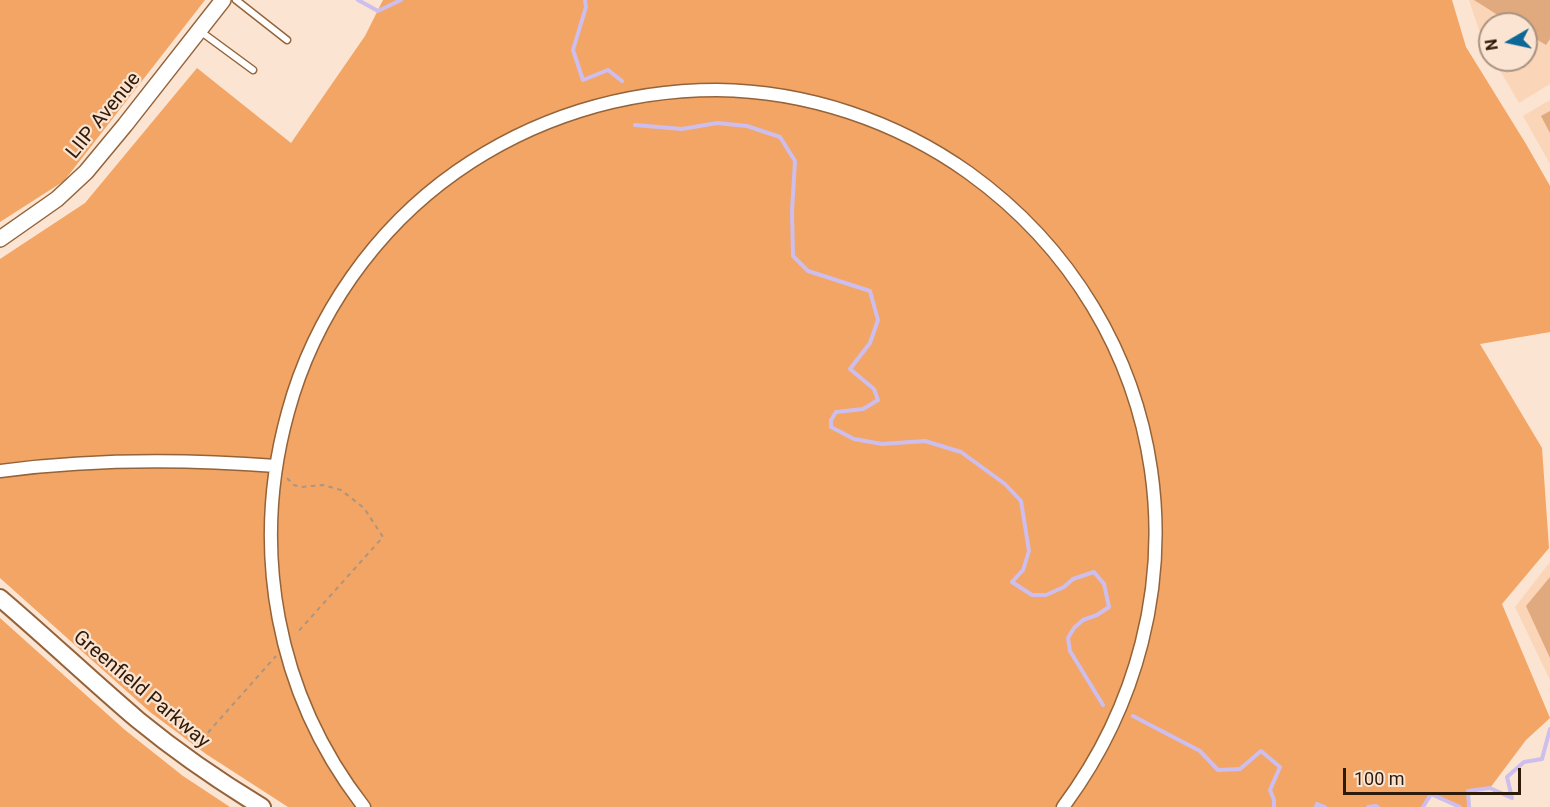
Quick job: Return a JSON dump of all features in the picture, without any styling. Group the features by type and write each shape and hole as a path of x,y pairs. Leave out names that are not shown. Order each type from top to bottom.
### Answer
{"main road":[{"name":"Greenfield Parkway","path":"0,598 138,720 186,757 262,807"}],"street":[{"name":"LIIP Avenue","path":"0,239 57,199 86,172 223,0"},
{"path":"364,807 348,787 311,722 297,687 285,646 274,587 270,540 271,503 276,466 291,399 316,336 333,306 372,250 419,201 464,166 503,143 544,124 597,105 664,92 698,90 743,91 800,99 843,110 896,130 927,146 983,183 1026,221 1077,281 1112,340 1137,404 1145,437 1155,505 1154,578 1140,651 1129,687 1098,755 1063,807"},
{"path":"0,471 56,465 128,462 214,462 276,466"}],"lane":[{"path":"236,0 287,40"},
{"path":"200,31 253,70"}],"path":[{"path":"186,757 383,537 364,508 341,490 323,485 308,487 294,485 276,466"}],"shaded area":[{"path":"0,0 205,0 64,181 0,222"},
{"path":"383,0 1452,0 1466,47 1478,66 1478,72 1481,72 1550,186 1550,332 1480,344 1542,448 1549,548 1502,604 1550,718 1526,740 1490,788 1469,791 1469,807 1460,807 1431,794 1423,807 288,807 206,754 150,712 0,578 0,259 85,203 197,68 291,143 365,36"},
{"path":"1469,0 1550,0 1550,84 1519,103 1501,72 1538,72 1538,12 1478,12 1478,27"},
{"path":"1550,100 1550,164 1523,116"},
{"path":"1550,562 1550,680 1515,607"},
{"path":"0,618 125,730 183,776 230,807 0,807"}],"building":[{"path":"1474,0 1550,0 1550,39 1546,45 1538,40 1538,12 1493,12"},
{"path":"1550,111 1550,133 1541,116"},
{"path":"1550,577 1550,658 1526,606"}],"waterway":[{"path":"358,0 378,11 401,0"},
{"path":"585,0 586,7 573,50 583,80 608,70 622,81"},
{"path":"635,125 682,129 717,123 747,126 780,137 795,161 792,211 793,256 808,271 870,291 878,320 870,343 850,369 874,389 878,400 863,409 836,412 831,420 831,427 854,439 882,444 925,441 961,452 1005,484 1021,501 1029,551 1023,570 1012,582 1032,595 1046,595 1064,587 1073,579 1094,572 1104,584 1109,607 1083,620 1068,638 1070,651 1103,705"},
{"path":"1133,716 1200,751 1218,770 1240,769 1261,751 1280,767 1270,790 1274,807"},
{"path":"1469,807 1468,791 1490,788 1512,798 1507,777 1524,762 1542,759 1550,729"},
{"path":"1423,807 1431,794 1460,807"},
{"path":"1316,807 1317,804 1325,807"},
{"path":"1368,807 1378,807"}]}
